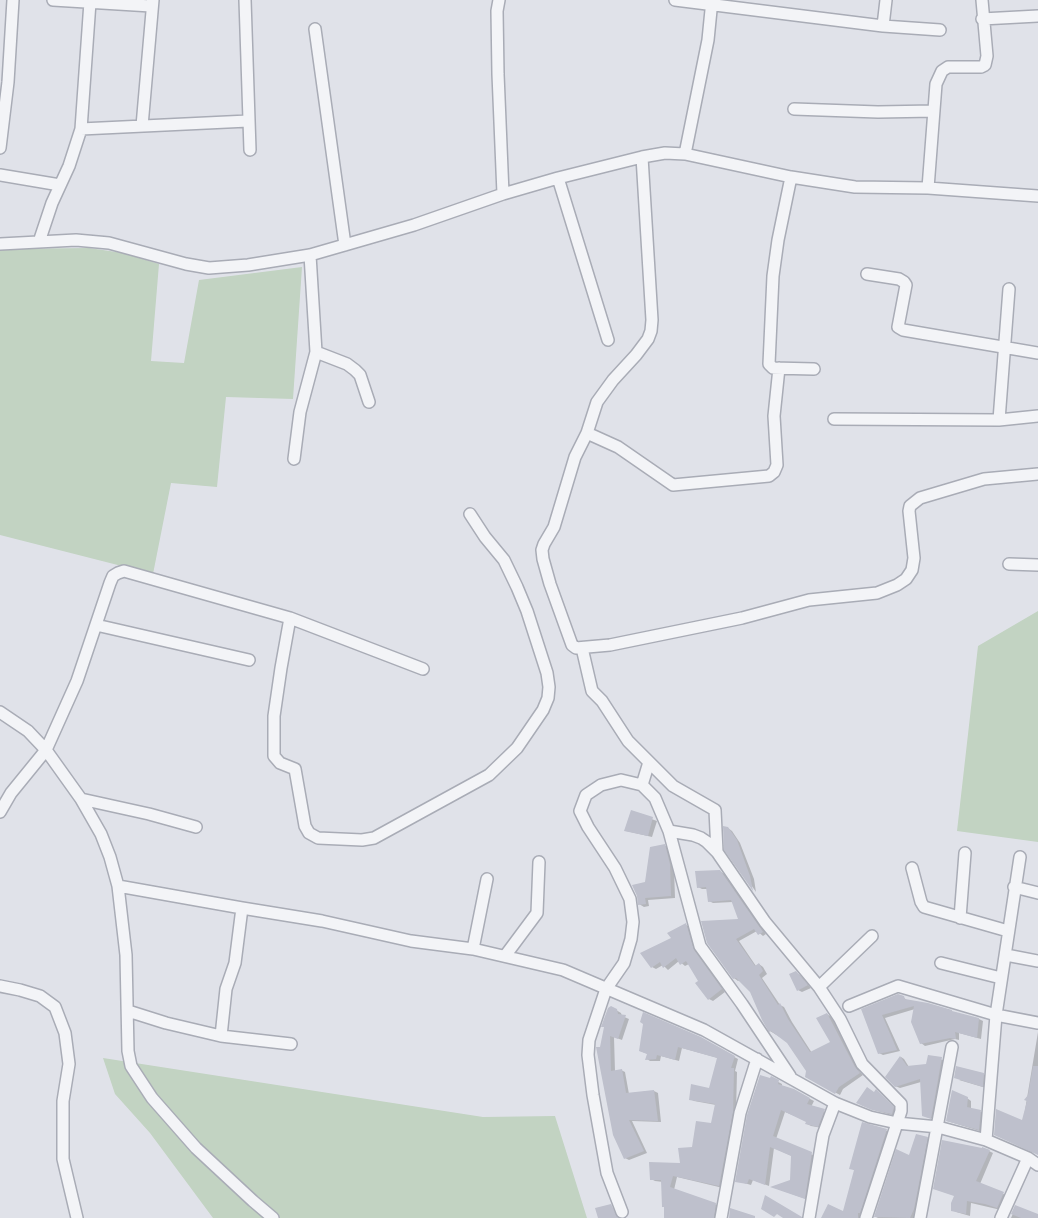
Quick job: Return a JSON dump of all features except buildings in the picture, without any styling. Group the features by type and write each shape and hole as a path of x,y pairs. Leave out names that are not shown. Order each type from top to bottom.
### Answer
{"street":[{"path":"0,148 8,82 13,0"},
{"path":"53,0 152,3 142,126"},
{"path":"244,0 250,150"},
{"path":"499,0 497,11 498,74 503,194"},
{"path":"675,0 712,2 883,26 940,30"},
{"path":"883,26 886,0"},
{"path":"928,188 936,84 942,71 948,67 981,67 985,65 987,56 982,19 982,0"},
{"path":"38,242 69,166 81,129 90,2"},
{"path":"685,154 708,40 712,2"},
{"path":"982,19 1038,16"},
{"path":"316,29 345,245"},
{"path":"794,109 878,112 934,111"},
{"path":"81,129 248,121"},
{"path":"0,244 76,240 110,242 186,264 209,268 248,265 310,255 558,178 665,153 685,154 791,177 855,187 928,188 1038,196"},
{"path":"642,157 652,320 651,331 648,339 636,355 613,380 597,402 588,433 575,456 554,527 542,550 548,578 574,648 610,645 742,618 809,600 877,593 897,586 906,579 912,570 914,558 908,511 910,506 920,498 984,479 1038,474"},
{"path":"0,175 60,185"},
{"path":"791,177 778,240 769,364 773,368 814,369"},
{"path":"558,178 608,340"},
{"path":"294,459 300,412 316,352 310,255"},
{"path":"867,274 899,278 906,285 898,327 903,330 1038,353"},
{"path":"998,420 1009,289"},
{"path":"316,352 347,364 355,370 360,375 368,402"},
{"path":"588,433 618,447 673,484 769,476 774,472 777,465 774,416 780,368"},
{"path":"834,420 998,420 1038,416"},
{"path":"290,618 280,668 274,716 274,756 280,762 295,769 305,826 309,833 318,838 362,840 374,838 489,775 517,748 543,710 548,698 549,688 547,673 527,611 517,587 504,560 485,537 470,514"},
{"path":"1009,564 1038,565"},
{"path":"0,812 11,794 46,750 77,681 113,576 124,571 290,618 424,668"},
{"path":"96,625 249,660"},
{"path":"582,648 592,691 602,701 628,741 673,786 715,810 717,852"},
{"path":"0,712 28,731 46,750 81,799 101,834 110,857 118,886 126,956 128,1051 131,1066 152,1098 196,1148 273,1218"},
{"path":"642,785 649,762"},
{"path":"622,1212 607,1173 592,1095 588,1055 589,1040 606,988 624,963 633,922 630,899 619,876 588,827 580,810 586,795 601,786 620,780 642,785 655,798 668,831 700,946 742,1004 792,1079"},
{"path":"81,799 149,814 196,827"},
{"path":"668,831 693,835 707,842 717,852 765,922 819,987 840,1019 862,1064 901,1104 901,1111 866,1218"},
{"path":"960,918 965,852"},
{"path":"986,1140 996,1015 1020,857"},
{"path":"505,956 537,913 539,862"},
{"path":"912,868 924,907 1008,931"},
{"path":"472,949 487,879"},
{"path":"118,886 322,921 412,941 472,949 563,970 704,1030 835,1103 870,1117 897,1123 938,1127 986,1140 1033,1162 1001,1218"},
{"path":"1014,887 1038,893"},
{"path":"221,1036 226,989 235,963 242,908"},
{"path":"819,987 872,936"},
{"path":"1006,955 1038,961"},
{"path":"941,962 1001,978"},
{"path":"0,986 40,996 54,1007 65,1032 69,1064 64,1101 63,1158 77,1218"},
{"path":"849,1006 898,986 996,1015 1038,1023"},
{"path":"128,1012 221,1036 291,1044"},
{"path":"920,1218 952,1048"},
{"path":"721,1218 740,1113 757,1059"},
{"path":"809,1218 823,1135 835,1103"}],"green space":[{"path":"89,248 123,253 159,264 151,361 184,363 199,280 302,267 293,399 226,397 217,487 171,483 153,574 0,535 0,249"},
{"path":"1038,611 1038,842 957,831 978,646"},
{"path":"103,1058 483,1117 555,1116 587,1218 213,1218 150,1133 115,1094"}]}
